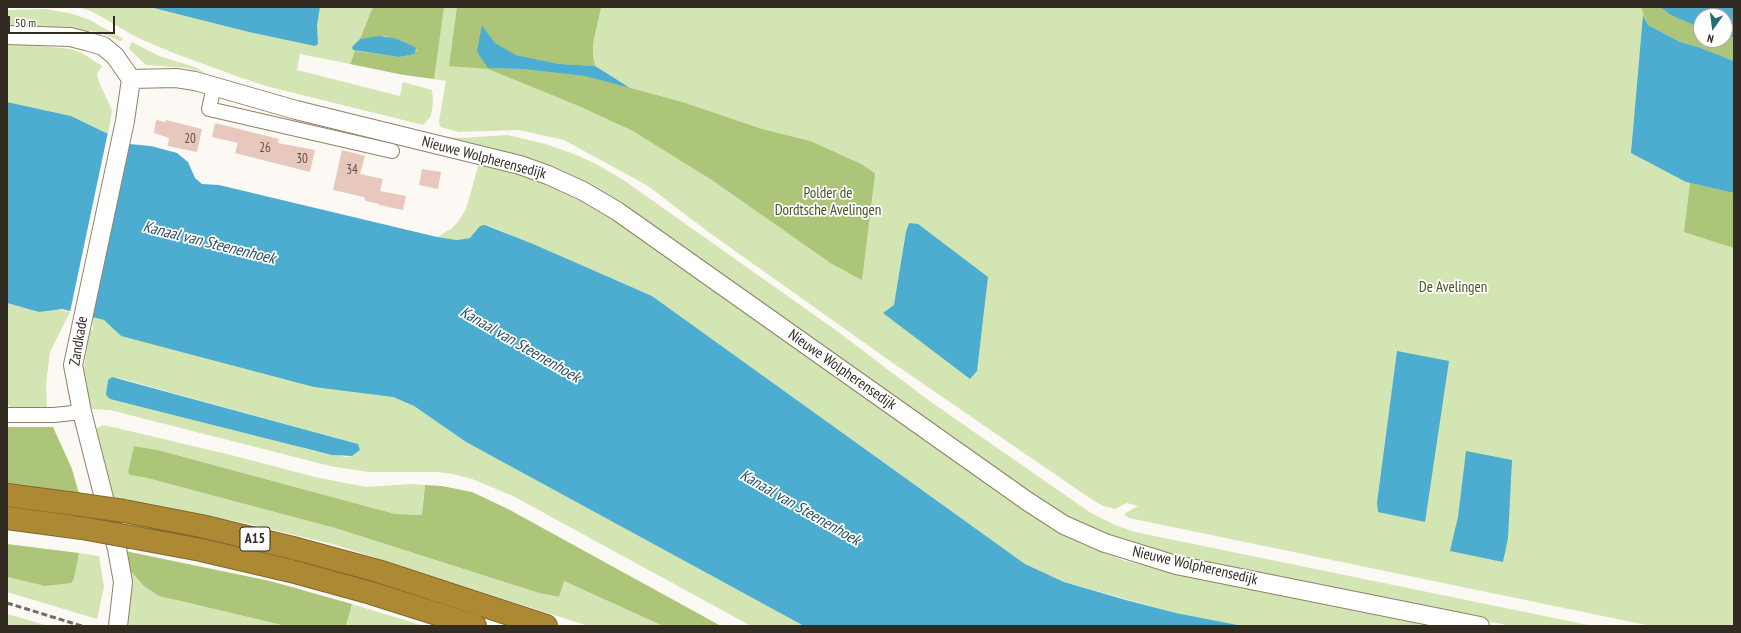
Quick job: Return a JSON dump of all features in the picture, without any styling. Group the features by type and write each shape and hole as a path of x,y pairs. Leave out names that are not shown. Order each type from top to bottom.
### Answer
{"highway":[{"name":"A15","path":"7,495 124,511 201,526 297,549 378,571 546,626"},
{"name":"A15","path":"7,518 82,528 201,550 291,571 381,596 475,626"}],"street":[{"path":"7,35 70,38 103,46 115,56 131,79"},
{"name":"Nieuwe Wolpherensedijk","path":"131,79 176,78 195,81 296,110 520,165 548,175 583,191 617,211 1027,501 1064,524 1105,543 1176,565 1480,626"},
{"name":"Zandkade","path":"118,626 123,582 117,549 82,412 73,366 125,120 131,79"},
{"path":"214,86 209,108 392,151"},
{"path":"7,415 54,416 82,412"}],"green space":[{"name":"De Avelingen","path":"79,7 1734,7 1734,626 1651,626 1129,518 1124,514 1138,506 1127,503 1115,509 1103,506 1091,499 890,361 707,231 648,186 564,140 518,130 459,132 440,127 439,121 446,81 434,79 434,75 353,57 350,64 300,54 297,70 400,96 403,82 432,90 433,102 431,116 423,125 266,86 176,54 138,38 93,12"},
{"path":"373,7 444,7 434,79 404,75 350,64 355,51 399,57 415,54 417,50 411,45 386,36 360,39"},
{"name":"Polder de Dordtsche Avelingen","path":"457,7 601,7 593,43 595,66 559,64 516,55 495,43 483,26 488,68 522,69 586,76 682,102 762,129 810,141 861,164 873,172 875,174 862,280 832,264 712,180 633,131 579,106 488,69 449,66"},
{"path":"1641,7 1660,7 1665,11 1693,24 1693,46 1680,42 1648,25"},
{"path":"45,9 69,13 88,19 122,38 123,40 120,41 99,32 7,27 7,10"},
{"path":"1734,38 1734,61 1701,48 1733,48"},
{"path":"132,42 159,56 195,67 206,73 187,68 146,65 129,48"},
{"path":"7,43 71,49 82,53 102,66 97,74 99,82 112,110 108,134 71,116 7,102"},
{"path":"508,135 545,144 574,154 594,163 622,179 837,331 931,402 1091,513 1115,525 1135,532 1593,626 1511,626 1153,552 1133,546 1066,516 1025,492 623,204 600,191 548,166 444,139 445,137 461,138"},
{"path":"479,163 543,180 589,203 1047,524 1087,546 1125,561 1433,626 1243,626 1176,613 1064,582 1025,564 652,296 485,225 470,238 457,240 437,237 451,229 458,222 466,209"},
{"path":"1690,183 1734,193 1734,248 1684,232"},
{"path":"7,303 39,312 57,309 70,312 50,352 46,385 47,408 12,409 7,403"},
{"path":"92,316 104,320 121,336 393,397 414,406 466,442 804,626 751,626 513,496 472,479 437,472 368,472 330,466 110,410 90,409 83,373 89,330 93,330","holes":["115,377 358,444 360,450 352,456 346,457 306,449"]},
{"path":"104,425 231,455 315,477 366,487 411,484 425,485 422,515 395,514 158,450 134,446 130,475 147,478 335,528 539,593 559,597 564,581 663,626 588,626 336,545 241,522 113,500 97,433 97,428"},
{"path":"7,427 53,427 72,469 79,494 7,484"},
{"path":"134,446 158,450 395,514 422,515 425,485 442,486 472,492 508,509 721,626 663,626 564,581 559,597 539,593 335,528 147,478 130,475 128,472"},
{"path":"7,544 79,553 74,579 71,583 45,586 7,577"},
{"path":"125,551 270,581 352,604 346,626 286,626 159,596 144,586 129,569"},
{"path":"79,553 99,556 104,587 97,619 7,592 7,577 45,586 74,579"},
{"path":"129,569 175,600 286,626 126,626 131,601"},
{"path":"352,604 424,626 346,626"},
{"path":"7,614 25,619 48,626 7,626"}],"water":[{"path":"150,7 320,7 317,25 318,44 315,46 249,32"},
{"path":"1660,7 1734,7 1734,38 1733,8 1693,8 1693,25 1671,15"},
{"path":"1643,15 1648,25 1680,42 1693,46 1693,48 1701,48 1734,61 1734,193 1686,182 1631,153"},
{"path":"482,25 495,43 516,55 559,64 595,66 630,88 585,76 522,69 488,68 477,52"},
{"path":"379,36 394,38 411,45 416,48 415,54 399,57 353,50 352,47 360,39"},
{"name":"Kanaal van Steenenhoek","path":"7,102 71,116 129,144 151,146 177,153 188,162 195,178 202,184 219,185 437,237 457,240 470,238 480,226 485,225 533,244 652,296 1025,564 1064,582 1126,600 1176,613 1243,626 804,626 466,442 414,406 393,397 314,387 121,336 104,320 62,309 39,312 7,303"},
{"path":"909,223 918,224 988,277 977,371 970,379 883,313 894,305 906,232"},
{"path":"1397,351 1449,361 1425,522 1378,512 1377,503"},
{"path":"112,377 358,444 360,450 352,456 332,455 110,399 106,395 108,380"},
{"path":"1466,451 1512,460 1508,538 1503,562 1450,551 1458,517"}],"pier":[{"path":"108,132 130,142 92,316 70,312"}],"building":[{"path":"156,120 166,122 166,120 202,129 197,152 168,146 169,138 154,133"},
{"path":"215,123 279,139 278,143 315,150 310,172 235,153 238,143 212,137"},
{"path":"342,150 365,156 360,174 383,179 380,191 406,196 403,210 366,201 364,197 333,190"},
{"path":"422,169 441,172 438,189 419,185"}],"railway":[{"path":"7,603 82,626"}]}
